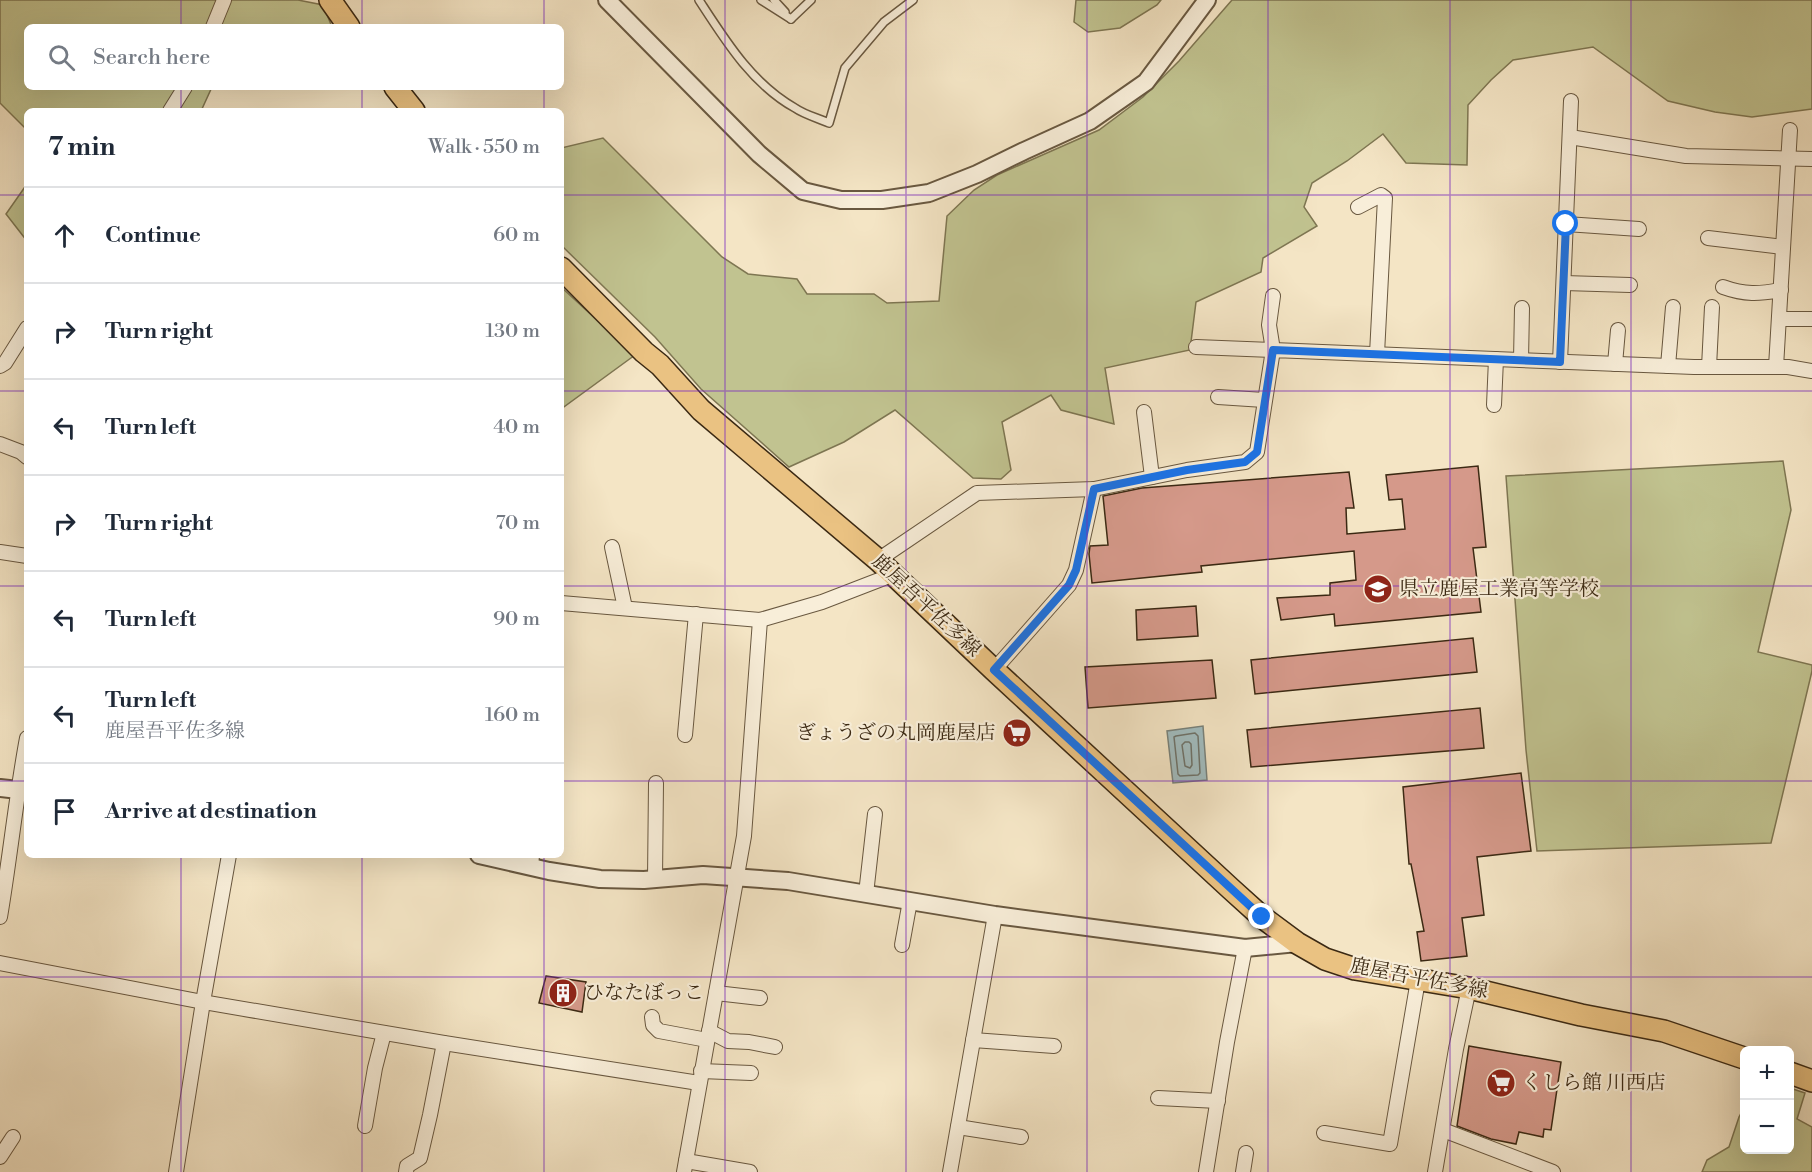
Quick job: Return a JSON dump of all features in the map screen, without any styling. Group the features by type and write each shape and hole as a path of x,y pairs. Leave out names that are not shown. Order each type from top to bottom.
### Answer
{"main road":[{"path":"330,0 347,24"},
{"path":"397,90 412,108"},
{"name":"鹿屋吾平佐多線","path":"564,271 644,352 660,365 701,410 878,560 1231,889 1262,917 1297,943 1325,958 1355,969 1469,988 1581,1015 1665,1030 1740,1057"},
{"path":"1794,1074 1812,1081"}],"street":[{"path":"214,24 224,0"},
{"path":"607,0 759,154 804,191 841,200 882,200 928,193 977,174 1090,121 1146,82 1207,0"},
{"path":"172,108 183,90"},
{"path":"1560,362 1571,101"},
{"path":"1776,367 1790,130"},
{"path":"1570,137 1686,156 1812,159"},
{"path":"1358,207 1381,195 1385,198 1377,354"},
{"path":"1566,224 1639,229"},
{"path":"1708,238 1783,247"},
{"path":"1564,283 1630,285"},
{"path":"1723,287 1736,292 1757,294 1781,290"},
{"path":"878,560 977,493 1094,489 1187,470 1245,462 1257,452 1273,350 1269,325 1273,296"},
{"path":"1668,366 1673,307"},
{"path":"1710,367 1712,307"},
{"path":"1521,360 1522,308"},
{"path":"1779,319 1812,319"},
{"path":"1615,364 1618,330"},
{"path":"0,366 24,345"},
{"path":"1196,347 1668,366 1788,367 1812,371"},
{"path":"1494,405 1496,359"},
{"path":"1218,397 1264,400"},
{"path":"1144,412 1152,477"},
{"path":"0,444 24,454"},
{"path":"994,670 1069,585 1076,570 1094,489"},
{"path":"612,547 625,608"},
{"path":"0,552 24,556"},
{"path":"564,603 760,620 822,602 892,575"},
{"path":"686,735 696,614"},
{"path":"750,1172 685,1166 744,836 760,620"},
{"path":"0,917 24,769"},
{"path":"655,879 656,783"},
{"path":"0,789 22,790"},
{"path":"866,894 875,814"},
{"path":"176,1172 202,1002 228,858"},
{"path":"503,858 532,861 600,879 655,879 704,875 788,881 995,915 1245,948 1297,943"},
{"path":"902,945 910,901"},
{"path":"950,1172 995,915"},
{"path":"1206,1172 1245,948"},
{"path":"0,963 202,1002 444,1043 700,1077 751,1072"},
{"path":"1324,1133 1390,1144 1418,980"},
{"path":"1434,1172 1469,988"},
{"path":"716,993 760,998"},
{"path":"652,1017 653,1025 659,1031 708,1035 728,1041 775,1047"},
{"path":"365,1126 375,1068 384,1033"},
{"path":"973,1040 1054,1047"},
{"path":"406,1172 407,1166 420,1158 444,1043"},
{"path":"1158,1098 1218,1101"},
{"path":"958,1127 1021,1137"},
{"path":"1443,1130 1553,1172"},
{"path":"0,1157 13,1137"},
{"path":"1243,1172 1246,1153"}],"lane":[{"path":"699,0 722,35 759,82 795,109 829,123 845,68 884,22 913,0"},
{"path":"761,0 791,19"},
{"path":"774,0 791,19"},
{"path":"791,19 811,0"}],"green space":[{"path":"0,0 298,0 323,5 331,24 24,24 24,90 211,90 202,108 24,108 24,127 0,103"},
{"path":"1076,0 1161,0 1157,5 1120,28 1088,32 1074,22"},
{"path":"1232,0 1812,0 1812,109 1752,117 1715,112 1668,101 1593,47 1513,60 1491,80 1468,105 1467,165 1406,163 1383,134 1312,183 1304,207 1317,226 1263,258 1261,272 1196,302 1190,350 1105,368 1114,424 1061,410 1051,395 1002,422 1011,470 1001,479 973,478 895,410 844,442 789,467 701,389 655,337 564,248 564,147 603,138 722,257 748,274 797,279 807,294 874,294 887,303 939,301 947,216 974,190 997,175 1099,130 1143,97 1179,61"},
{"path":"24,188 24,237 6,214"},
{"path":"564,290 635,355 564,407"},
{"path":"1783,461 1791,510 1758,652 1812,665 1812,671 1771,843 1537,851 1526,750 1506,476"},
{"path":"1794,1089 1805,1093 1797,1119 1812,1127 1812,1172 1702,1172 1707,1160 1729,1147 1740,1115 1740,1154 1794,1154"}],"water":[{"path":"1203,726 1207,780 1173,783 1167,731"}],"building":[{"path":"1478,466 1486,547 1473,548 1481,612 1335,626 1334,614 1281,620 1277,598 1330,595 1330,583 1356,580 1354,551 1201,566 1202,572 1092,583 1090,546 1108,545 1103,496 1142,488 1349,472 1354,508 1346,508 1347,534 1405,529 1402,499 1389,500 1386,475"},
{"path":"1196,606 1198,636 1137,640 1136,610"},
{"path":"1473,638 1477,672 1255,694 1251,660"},
{"path":"1212,660 1216,698 1088,708 1085,667"},
{"path":"1480,708 1484,748 1251,767 1247,730"},
{"path":"1521,773 1531,851 1477,857 1484,915 1462,918 1467,956 1421,961 1417,932 1424,931 1411,864 1409,864 1403,787"},
{"name":"ひなたぼっこ","path":"546,976 586,982 582,1012 539,1003"},
{"path":"1469,1046 1561,1062 1551,1130 1544,1129 1543,1137 1519,1132 1516,1144 1491,1139 1457,1126"}],"place":[{"name":"県立鹿屋工業高等学校","path":"1378,589"},
{"name":"ぎょうざの丸岡鹿屋店","path":"1017,733"},
{"name":"ひなたぼっこ","path":"563,993"},
{"name":"くしら館 川西店","path":"1501,1083"}],"route":[{"path":"1262,917 994,670 1069,585 1076,570 1094,489 1187,470 1245,462 1257,452 1273,350 1560,362 1566,224"}]}
